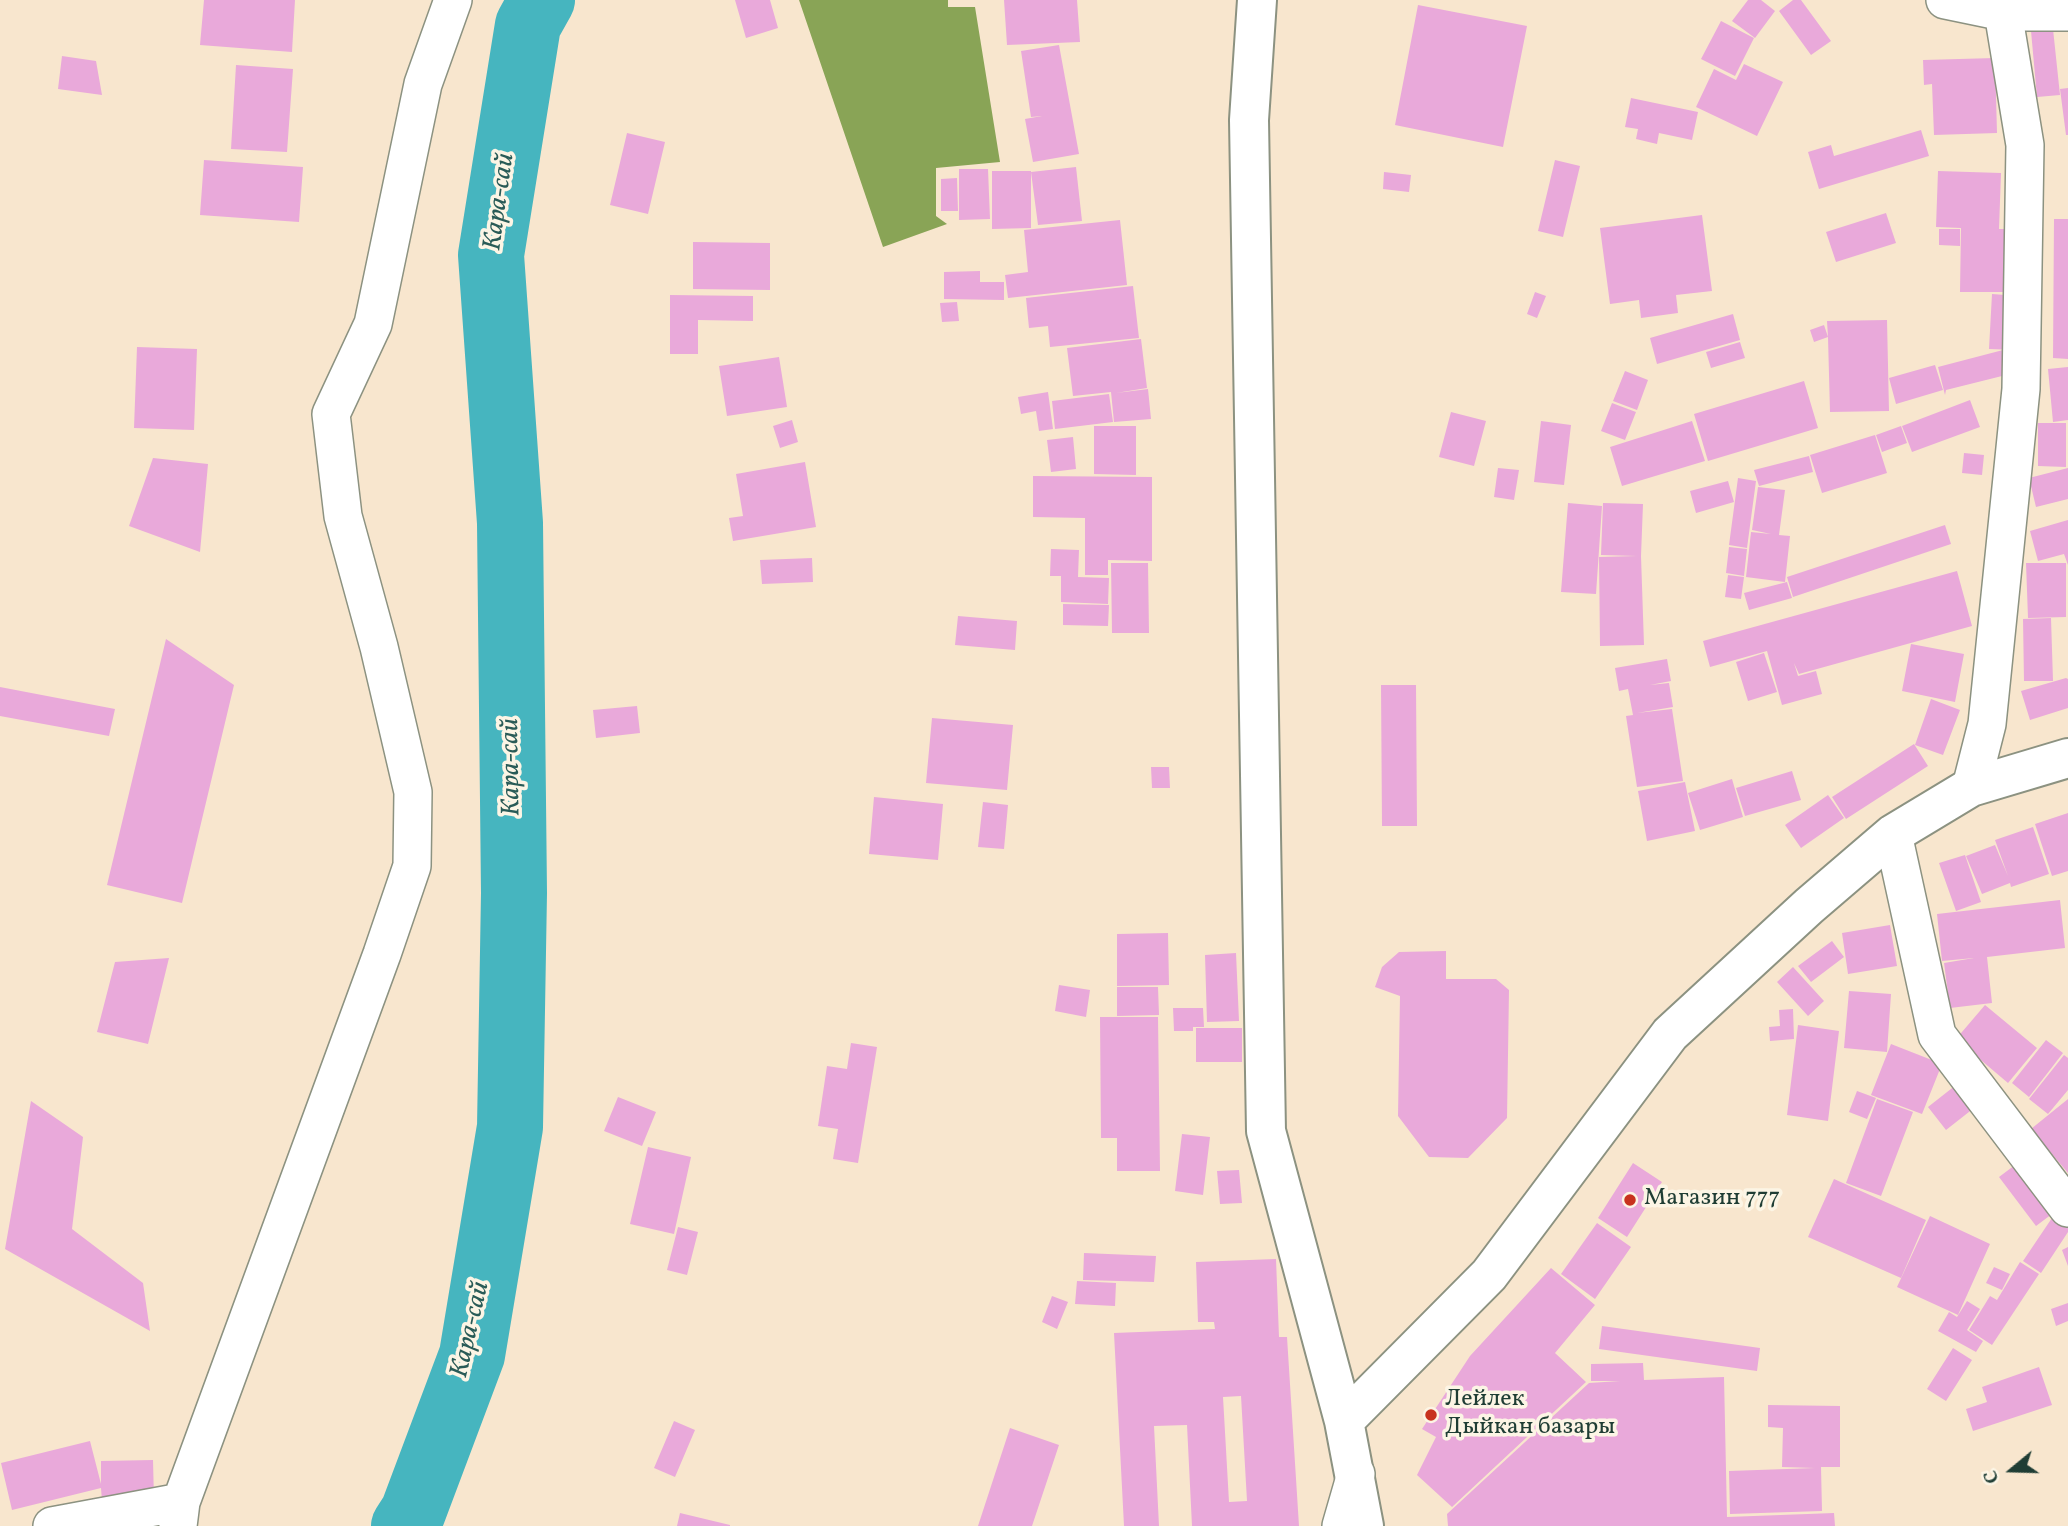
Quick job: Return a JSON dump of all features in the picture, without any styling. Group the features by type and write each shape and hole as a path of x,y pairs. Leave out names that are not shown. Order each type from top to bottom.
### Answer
{"main road":[{"path":"1257,0 1248,120 1266,1132 1344,1421 1364,1526"},
{"path":"1344,1421 1489,1275 1670,1034 1809,906 1893,834 1971,787 2068,758"}],"street":[{"path":"52,1526 179,1514 383,954 412,866 413,792 379,648 343,516 331,414 373,324 423,84 453,0"},
{"path":"1945,0 2003,12 2068,12"},
{"path":"1971,787 1987,724 2021,389 2025,145 2003,12"},
{"path":"1893,834 1937,1035 2068,1208"},
{"path":"1341,1526 1356,1474"}],"green space":[{"path":"799,0 948,0 948,7 975,7 1000,162 936,168 936,216 947,224 883,247"}],"building":[{"path":"204,0 295,0 292,52 200,45"},
{"path":"735,0 770,0 778,28 746,38"},
{"path":"1004,0 1077,0 1080,42 1007,45"},
{"path":"1748,0 1761,0 1775,11 1755,38 1732,21"},
{"path":"1793,0 1801,0 1831,41 1811,55 1779,11"},
{"path":"1418,5 1527,26 1503,147 1395,125"},
{"path":"1721,21 1754,38 1735,76 1701,59"},
{"path":"2053,29 2060,95 2037,97 2031,31"},
{"path":"1059,45 1079,154 1033,162 1025,119 1042,116 1031,117 1021,51"},
{"path":"62,56 96,61 102,95 58,89"},
{"path":"1995,58 1997,133 1934,135 1932,84 1924,85 1923,60"},
{"path":"1744,64 1783,82 1757,136 1696,107 1714,69 1736,80"},
{"path":"236,65 293,69 287,152 231,149"},
{"path":"2068,88 2068,135 2066,135 2060,89"},
{"path":"1631,98 1698,112 1692,140 1659,133 1657,144 1636,139 1638,129 1625,127"},
{"path":"1921,130 1929,156 1819,189 1808,152 1831,145 1834,156"},
{"path":"627,133 665,142 648,214 610,205"},
{"path":"204,160 303,167 299,222 200,215"},
{"path":"1555,160 1580,166 1563,237 1538,231"},
{"path":"1076,167 1082,221 1038,225 1031,172"},
{"path":"959,169 988,169 990,219 959,220"},
{"path":"992,171 1031,171 1031,228 992,229"},
{"path":"1938,171 2001,173 1999,229 2006,229 2005,292 1960,292 1961,228 1936,227"},
{"path":"1384,172 1411,175 1409,192 1383,189"},
{"path":"957,178 958,211 941,211 941,179"},
{"path":"1886,213 1896,243 1836,262 1826,232"},
{"path":"1702,215 1712,291 1676,295 1678,313 1641,318 1639,300 1610,304 1600,228"},
{"path":"2054,219 2068,219 2068,359 2053,358"},
{"path":"1120,220 1127,285 1008,298 1005,275 1028,272 1024,230"},
{"path":"1939,229 1960,229 1960,246 1939,245"},
{"path":"693,242 770,243 770,290 693,289"},
{"path":"980,271 980,282 1004,282 1004,300 944,299 944,272"},
{"path":"1133,286 1139,338 1050,347 1048,326 1029,328 1026,298"},
{"path":"1535,292 1546,296 1537,318 1527,314"},
{"path":"1992,294 2018,296 2015,350 1989,349"},
{"path":"670,295 753,296 753,321 698,320 698,354 670,354"},
{"path":"957,302 959,321 942,322 940,303"},
{"path":"1733,314 1740,340 1657,364 1650,338"},
{"path":"1887,320 1889,411 1830,412 1827,321"},
{"path":"1824,325 1828,337 1814,342 1810,330"},
{"path":"1141,339 1147,388 1116,393 1148,389 1151,419 1114,422 1111,392 1073,396 1067,348"},
{"path":"1740,342 1745,358 1711,368 1706,352"},
{"path":"137,347 197,349 194,430 134,428"},
{"path":"2003,350 2010,374 1946,390 1945,395 1938,367"},
{"path":"779,357 787,407 727,416 719,366"},
{"path":"1935,365 1943,390 1896,404 1889,378"},
{"path":"2068,367 2068,420 2053,422 2048,369"},
{"path":"1625,371 1648,380 1637,410 1613,401"},
{"path":"1804,381 1818,428 1708,461 1694,414"},
{"path":"1048,392 1053,429 1039,431 1036,411 1021,414 1018,397"},
{"path":"1109,394 1113,422 1055,429 1052,401"},
{"path":"1970,400 1980,427 1912,452 1902,426"},
{"path":"1612,403 1636,412 1625,440 1601,431"},
{"path":"1451,412 1486,421 1474,466 1439,457"},
{"path":"792,420 798,442 780,448 773,426"},
{"path":"1541,421 1571,425 1564,485 1534,482"},
{"path":"1692,421 1705,461 1622,486 1610,447"},
{"path":"2038,423 2066,423 2066,467 2038,466"},
{"path":"1094,426 1136,426 1136,475 1094,474"},
{"path":"1901,426 1907,443 1882,452 1876,435"},
{"path":"1875,435 1887,473 1822,493 1810,455"},
{"path":"1073,437 1076,469 1051,472 1047,440"},
{"path":"1964,453 1984,455 1982,475 1962,473"},
{"path":"1809,456 1813,472 1759,486 1754,470"},
{"path":"153,458 208,464 200,552 129,526"},
{"path":"805,462 816,527 733,541 729,518 743,516 736,474"},
{"path":"1498,468 1519,470 1514,500 1494,497"},
{"path":"2068,468 2068,499 2036,507 2029,478"},
{"path":"1033,476 1152,477 1152,561 1108,560 1108,575 1085,575 1085,518 1033,517"},
{"path":"1738,478 1756,481 1747,548 1729,545"},
{"path":"1728,481 1734,502 1696,513 1690,491"},
{"path":"1758,487 1785,490 1779,535 1790,536 1785,582 1746,577 1751,532 1771,534 1752,530"},
{"path":"1568,503 1602,506 1596,594 1561,592"},
{"path":"1603,503 1643,504 1641,556 1644,645 1600,646 1599,557 1637,556 1601,555"},
{"path":"2068,520 2068,565 2064,554 2038,561 2030,531"},
{"path":"1945,525 1951,544 1793,597 1787,577"},
{"path":"1729,547 1747,549 1744,576 1726,573"},
{"path":"1051,549 1079,550 1078,577 1109,578 1108,604 1061,602 1061,576 1050,576"},
{"path":"812,558 813,582 762,584 760,560"},
{"path":"1111,563 1148,563 1149,633 1112,633"},
{"path":"2026,563 2066,563 2066,617 2028,618"},
{"path":"1957,571 1972,626 1799,674 1794,663 1798,676 1816,671 1822,694 1782,705 1767,651 1710,667 1703,641"},
{"path":"1728,575 1744,577 1741,599 1725,597"},
{"path":"1787,582 1792,598 1749,610 1744,593"},
{"path":"1063,604 1109,605 1108,626 1063,625"},
{"path":"958,616 1017,621 1015,650 955,645"},
{"path":"2051,618 2053,681 2024,681 2023,619"},
{"path":"166,639 234,685 182,903 107,885"},
{"path":"1911,644 1964,654 1955,702 1902,691"},
{"path":"1764,653 1777,692 1748,701 1736,662"},
{"path":"1667,659 1671,681 1650,685 1669,683 1673,707 1637,713 1672,709 1683,781 1637,787 1626,716 1633,715 1628,689 1619,691 1615,668"},
{"path":"2066,678 2068,708 2030,720 2021,691"},
{"path":"1381,685 1416,685 1417,826 1382,826"},
{"path":"0,687 115,709 109,736 0,716"},
{"path":"1931,699 1960,710 1943,755 1915,745"},
{"path":"637,706 640,733 596,738 593,710"},
{"path":"932,718 1013,725 1007,790 926,783"},
{"path":"1914,744 1928,766 1846,819 1832,797"},
{"path":"1151,767 1169,767 1170,788 1152,788"},
{"path":"1792,771 1801,800 1745,816 1736,788"},
{"path":"1732,779 1743,817 1700,830 1688,793"},
{"path":"1685,782 1695,831 1647,841 1638,791"},
{"path":"1828,795 1844,818 1801,848 1785,825"},
{"path":"874,797 943,804 938,860 869,854"},
{"path":"983,802 1008,805 1004,849 978,847"},
{"path":"2068,813 2068,871 2052,876 2035,824"},
{"path":"2033,827 2049,874 2011,887 2010,883 1982,894 1966,856 1995,845 2008,876 1995,840"},
{"path":"1965,855 1981,902 1956,911 1939,863"},
{"path":"2060,900 2065,948 1987,957 1992,1003 1950,1008 1944,963 1974,958 1942,961 1937,914"},
{"path":"1890,925 1897,966 1848,974 1842,933"},
{"path":"1168,933 1169,985 1117,986 1117,934"},
{"path":"1832,941 1844,957 1811,982 1798,966"},
{"path":"1446,951 1446,979 1496,979 1509,990 1507,1118 1468,1158 1429,1157 1398,1116 1400,996 1375,987 1382,967 1399,952"},
{"path":"1236,953 1239,1021 1207,1022 1205,955"},
{"path":"169,958 148,1044 97,1032 115,962"},
{"path":"1793,967 1824,1001 1808,1016 1777,982"},
{"path":"1059,985 1090,990 1086,1017 1055,1011"},
{"path":"1117,987 1158,987 1159,1015 1117,1016"},
{"path":"1849,991 1891,994 1887,1052 1844,1048"},
{"path":"1985,1005 2037,1048 2008,1083 1956,1039"},
{"path":"1173,1008 1203,1008 1204,1027 1193,1027 1193,1031 1174,1031"},
{"path":"1793,1009 1794,1039 1770,1041 1769,1027 1780,1026 1779,1010"},
{"path":"1100,1017 1158,1017 1160,1171 1117,1171 1117,1138 1101,1138"},
{"path":"1798,1025 1839,1031 1828,1121 1787,1115"},
{"path":"1196,1028 1242,1028 1242,1062 1196,1062"},
{"path":"2046,1040 2063,1053 2029,1097 2012,1083"},
{"path":"851,1043 877,1047 858,1163 833,1159 838,1129 818,1126 827,1066 847,1069"},
{"path":"1891,1044 1942,1064 1922,1114 1871,1095"},
{"path":"2064,1055 2068,1058 2068,1090 2048,1114 2029,1099"},
{"path":"1956,1085 1974,1108 1946,1130 1928,1107"},
{"path":"1857,1091 1876,1098 1867,1119 1849,1112"},
{"path":"618,1097 656,1112 642,1146 604,1131"},
{"path":"1877,1099 1913,1112 1881,1196 1846,1183"},
{"path":"2068,1099 2068,1173 2031,1129"},
{"path":"31,1101 83,1137 72,1229 143,1283 150,1331 5,1249"},
{"path":"1182,1134 1210,1137 1203,1195 1175,1191"},
{"path":"648,1147 691,1157 674,1234 630,1224"},
{"path":"2019,1162 2056,1211 2036,1226 1999,1177"},
{"name":"Магазин 777","path":"1633,1163 1662,1182 1627,1237 1598,1218"},
{"path":"1239,1170 1242,1203 1220,1204 1217,1171"},
{"path":"1834,1179 1926,1220 1901,1278 1808,1237"},
{"path":"2056,1212 2068,1221 2068,1232 2041,1273 2023,1261"},
{"path":"1930,1216 1990,1244 1958,1315 1897,1287"},
{"path":"1597,1223 1631,1247 1595,1299 1561,1274"},
{"path":"678,1227 698,1232 687,1275 667,1270"},
{"path":"2068,1247 2068,1266 2062,1250"},
{"path":"1084,1253 1156,1256 1154,1282 1083,1280"},
{"path":"1276,1259 1279,1337 1287,1337 1299,1526 1192,1526 1187,1425 1154,1426 1159,1526 1124,1526 1114,1333 1215,1329 1214,1322 1198,1322 1196,1262","holes":["1241,1396 1247,1501 1229,1502 1223,1397"]},
{"path":"2020,1262 2039,1274 1992,1345 1969,1330 1990,1296 1997,1300"},
{"path":"1994,1267 2010,1274 2002,1290 1986,1283"},
{"path":"1551,1268 1595,1305 1555,1353 1586,1382 1452,1507 1417,1475 1436,1437 1422,1429 1470,1356"},
{"path":"1077,1281 1116,1283 1115,1306 1075,1304"},
{"path":"1052,1296 1068,1302 1057,1329 1042,1322"},
{"path":"1967,1301 1980,1309 1967,1330 1983,1341 1976,1352 1938,1331 1949,1312 1957,1317"},
{"path":"2068,1303 2068,1321 2056,1326 2051,1309"},
{"path":"1602,1326 1760,1348 1757,1371 1599,1349"},
{"path":"1953,1348 1972,1360 1946,1401 1927,1389"},
{"path":"1643,1363 1644,1380 1724,1377 1727,1517 1834,1513 1835,1526 1448,1526 1447,1514 1589,1383 1620,1381 1591,1381 1591,1364"},
{"path":"2039,1367 2052,1405 1973,1431 1966,1409 1987,1402 1982,1387"},
{"path":"1768,1405 1840,1406 1840,1467 1821,1467 1822,1511 1730,1514 1729,1471 1815,1468 1782,1467 1783,1428 1768,1427"},
{"path":"674,1421 695,1430 675,1477 654,1468"},
{"path":"1010,1428 1059,1445 1032,1526 978,1526"},
{"path":"90,1441 101,1484 101,1461 153,1460 154,1500 102,1501 101,1488 12,1510 1,1463"},
{"path":"680,1513 730,1525 730,1526 677,1526"}],"waterway":[{"name":"Кара-сай","path":"404,1526 413,1512 472,1355 510,1127 514,893 510,523 491,255 528,25 542,0"}],"place":[{"name":"Магазин 777","path":"1630,1200"},
{"name":"Лейлек Дыйкан базары","path":"1431,1415"}]}
